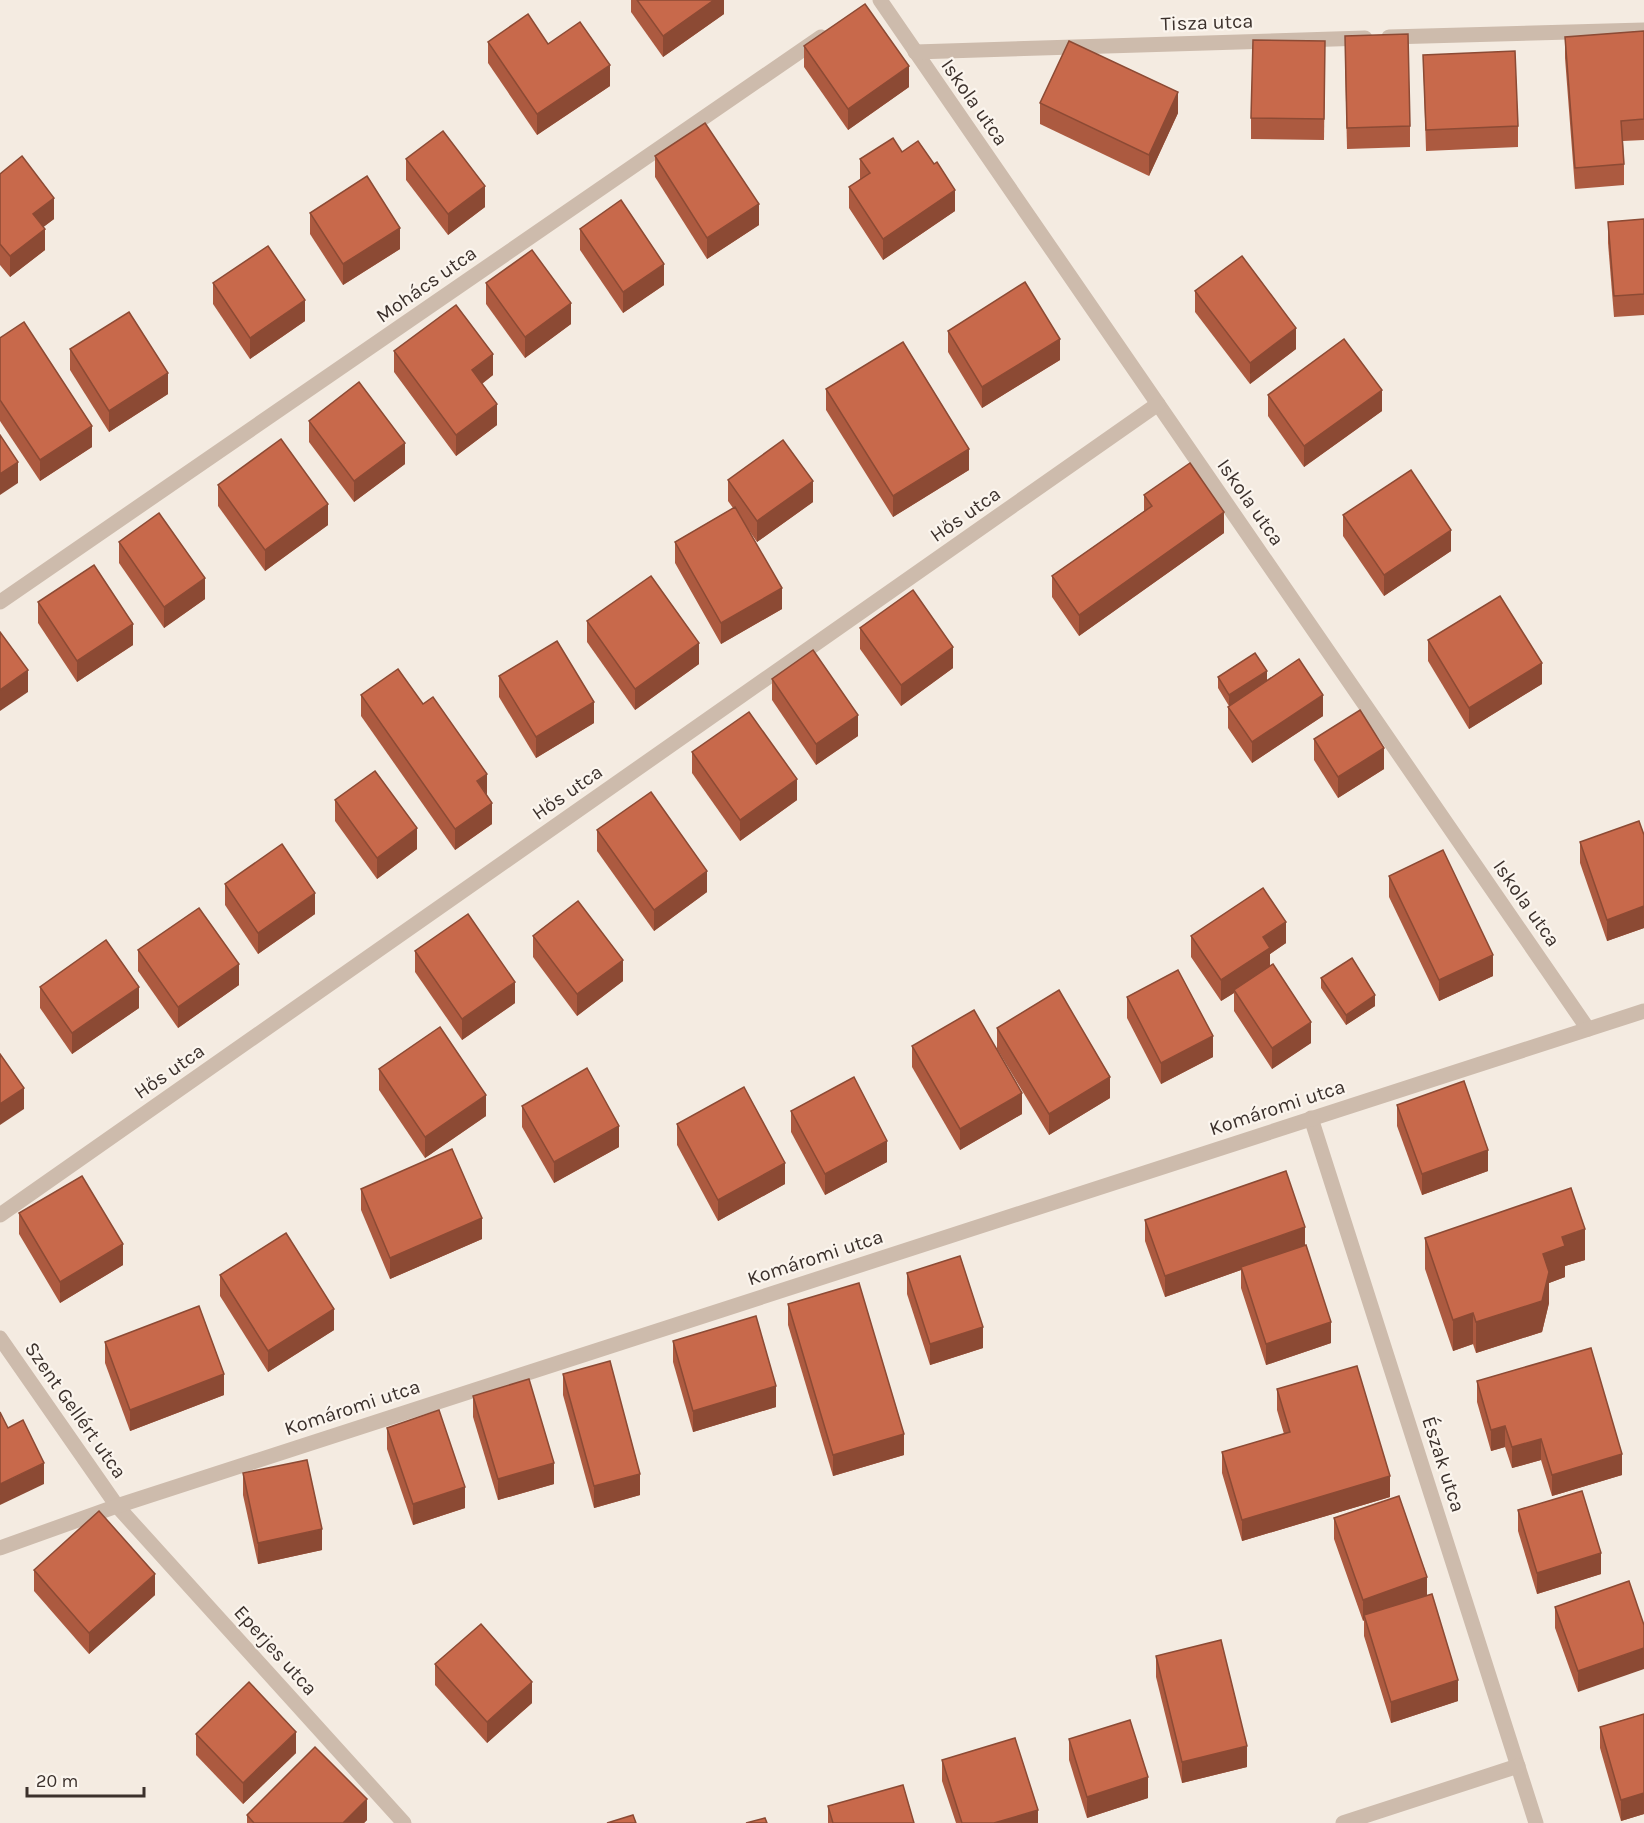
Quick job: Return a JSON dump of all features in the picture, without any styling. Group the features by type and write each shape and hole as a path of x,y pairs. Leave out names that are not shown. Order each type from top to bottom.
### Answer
{"street":[{"name":"Iskola utca","path":"873,2 915,52 1588,1029"},
{"name":"Mohács utca","path":"0,602 838,26"},
{"name":"Tisza utca","path":"915,52 1644,30"},
{"name":"Hős utca","path":"0,1215 1158,404"},
{"name":"Komáromi utca","path":"0,1548 117,1506 1644,1011"},
{"name":"Észak utca","path":"1311,1118 1536,1823"},
{"name":"Szent Gellért utca","path":"0,1338 117,1506"},
{"name":"Eperjes utca","path":"117,1506 404,1823"},
{"path":"1343,1823 1518,1766"}],"building":[{"path":"637,0 714,0 663,36"},
{"path":"865,4 909,66 848,109 804,46"},
{"path":"528,14 548,44 580,22 610,65 537,114 488,42"},
{"path":"1644,31 1644,119 1621,121 1624,164 1575,168 1565,37"},
{"path":"1408,34 1410,126 1347,128 1345,36"},
{"path":"1253,40 1325,41 1324,119 1251,118"},
{"path":"1069,41 1178,92 1149,155 1040,103"},
{"path":"1515,51 1518,126 1426,130 1423,55"},
{"path":"705,123 759,204 707,238 655,156"},
{"path":"443,131 485,186 448,214 406,159"},
{"path":"893,138 902,152 918,141 934,164 937,162 955,190 883,239 849,187 870,173 860,159"},
{"path":"22,156 54,198 33,214 45,229 10,256 0,244 0,174"},
{"path":"367,176 400,228 343,264 310,213"},
{"path":"621,200 664,264 623,292 580,229"},
{"path":"1644,219 1644,294 1614,296 1608,222"},
{"path":"268,246 305,300 250,338 213,283"},
{"path":"532,250 571,303 525,337 486,283"},
{"path":"1242,256 1296,328 1250,363 1195,291"},
{"path":"1025,282 1060,339 982,387 948,331"},
{"path":"456,305 493,354 472,370 497,404 456,435 394,351"},
{"path":"129,312 168,373 109,411 70,349"},
{"path":"24,322 92,426 40,460 0,400 0,338"},
{"path":"1344,339 1382,390 1304,446 1268,395"},
{"path":"903,342 969,449 893,496 826,389"},
{"path":"359,382 405,443 354,481 309,421"},
{"path":"0,435 18,462 0,474"},
{"path":"281,439 328,504 265,550 218,485"},
{"path":"783,440 813,481 757,521 728,480"},
{"path":"1190,463 1224,512 1079,615 1052,576 1152,506 1144,495"},
{"path":"1411,470 1451,530 1384,575 1343,515"},
{"path":"735,507 782,588 721,623 675,542"},
{"path":"159,513 205,578 164,607 119,542"},
{"path":"94,565 133,624 77,661 38,602"},
{"path":"651,576 699,643 635,689 587,621"},
{"path":"913,590 953,647 901,685 860,628"},
{"path":"1500,596 1542,663 1469,708 1428,640"},
{"path":"0,632 28,670 0,690"},
{"path":"557,641 594,702 536,737 499,676"},
{"path":"813,650 858,715 816,744 772,679"},
{"path":"1255,653 1267,671 1229,695 1218,677"},
{"path":"1299,659 1323,695 1252,742 1228,707"},
{"path":"398,669 423,704 433,697 487,774 477,781 492,803 455,829 361,695"},
{"path":"1360,710 1384,748 1338,777 1314,739"},
{"path":"749,712 797,779 740,820 692,752"},
{"path":"375,771 417,828 377,858 335,800"},
{"path":"651,792 707,871 654,910 597,830"},
{"path":"1639,821 1644,835 1644,906 1607,920 1580,842"},
{"path":"282,844 315,893 258,933 225,884"},
{"path":"1443,850 1493,955 1439,980 1389,876"},
{"path":"1263,888 1286,922 1263,937 1270,948 1221,980 1191,936"},
{"path":"578,901 623,960 577,994 533,936"},
{"path":"199,908 239,964 178,1007 138,950"},
{"path":"468,914 515,982 462,1019 415,951"},
{"path":"106,940 139,987 72,1033 40,987"},
{"path":"1352,958 1375,995 1346,1015 1321,978"},
{"path":"1273,964 1311,1022 1272,1048 1234,990"},
{"path":"1178,970 1213,1036 1161,1063 1127,997"},
{"path":"1059,990 1110,1077 1049,1114 997,1028"},
{"path":"974,1010 1022,1093 960,1129 912,1046"},
{"path":"440,1027 486,1095 425,1137 379,1069"},
{"path":"0,1054 24,1088 0,1104"},
{"path":"587,1068 619,1126 554,1162 522,1106"},
{"path":"854,1077 887,1141 825,1174 791,1111"},
{"path":"1464,1081 1488,1150 1422,1174 1397,1105"},
{"path":"744,1087 785,1163 718,1200 677,1124"},
{"path":"452,1149 482,1218 390,1258 361,1189"},
{"path":"1286,1171 1305,1227 1165,1276 1145,1220"},
{"path":"82,1176 123,1244 60,1282 19,1213"},
{"path":"1571,1188 1585,1229 1562,1237 1565,1246 1543,1254 1549,1272 1542,1301 1476,1322 1473,1313 1453,1320 1425,1238"},
{"path":"286,1233 334,1309 268,1351 220,1275"},
{"path":"1306,1245 1331,1322 1266,1344 1241,1267"},
{"path":"960,1256 983,1327 930,1344 907,1273"},
{"path":"859,1283 904,1434 833,1455 788,1304"},
{"path":"199,1306 224,1374 130,1410 105,1342"},
{"path":"756,1316 776,1386 693,1411 673,1341"},
{"path":"1591,1348 1622,1454 1552,1475 1541,1439 1512,1447 1505,1426 1491,1430 1477,1381"},
{"path":"610,1361 640,1474 594,1486 563,1374"},
{"path":"1357,1366 1390,1476 1242,1520 1222,1452 1290,1432 1277,1389"},
{"path":"529,1379 554,1463 498,1479 473,1396"},
{"path":"439,1410 465,1487 413,1504 387,1428"},
{"path":"0,1412 8,1428 23,1420 44,1463 0,1484"},
{"path":"307,1460 322,1529 258,1543 243,1473"},
{"path":"1582,1491 1601,1553 1537,1573 1518,1510"},
{"path":"1399,1496 1427,1577 1363,1600 1334,1518"},
{"path":"99,1511 155,1574 89,1633 34,1570"},
{"path":"1629,1581 1644,1625 1644,1648 1578,1671 1555,1607"},
{"path":"1432,1594 1458,1680 1391,1702 1364,1615"},
{"path":"481,1624 532,1682 487,1722 435,1664"},
{"path":"1221,1640 1247,1746 1182,1762 1156,1656"},
{"path":"249,1682 296,1732 243,1783 196,1734"},
{"path":"1644,1714 1644,1793 1621,1800 1600,1727"},
{"path":"1130,1720 1148,1777 1087,1797 1069,1739"},
{"path":"1015,1738 1038,1810 994,1823 962,1823 942,1760"},
{"path":"315,1747 367,1799 343,1823 254,1823 247,1815"},
{"path":"903,1785 914,1823 833,1823 828,1806"},
{"path":"633,1815 636,1823 607,1823"},
{"path":"765,1818 767,1823 746,1823"}]}
